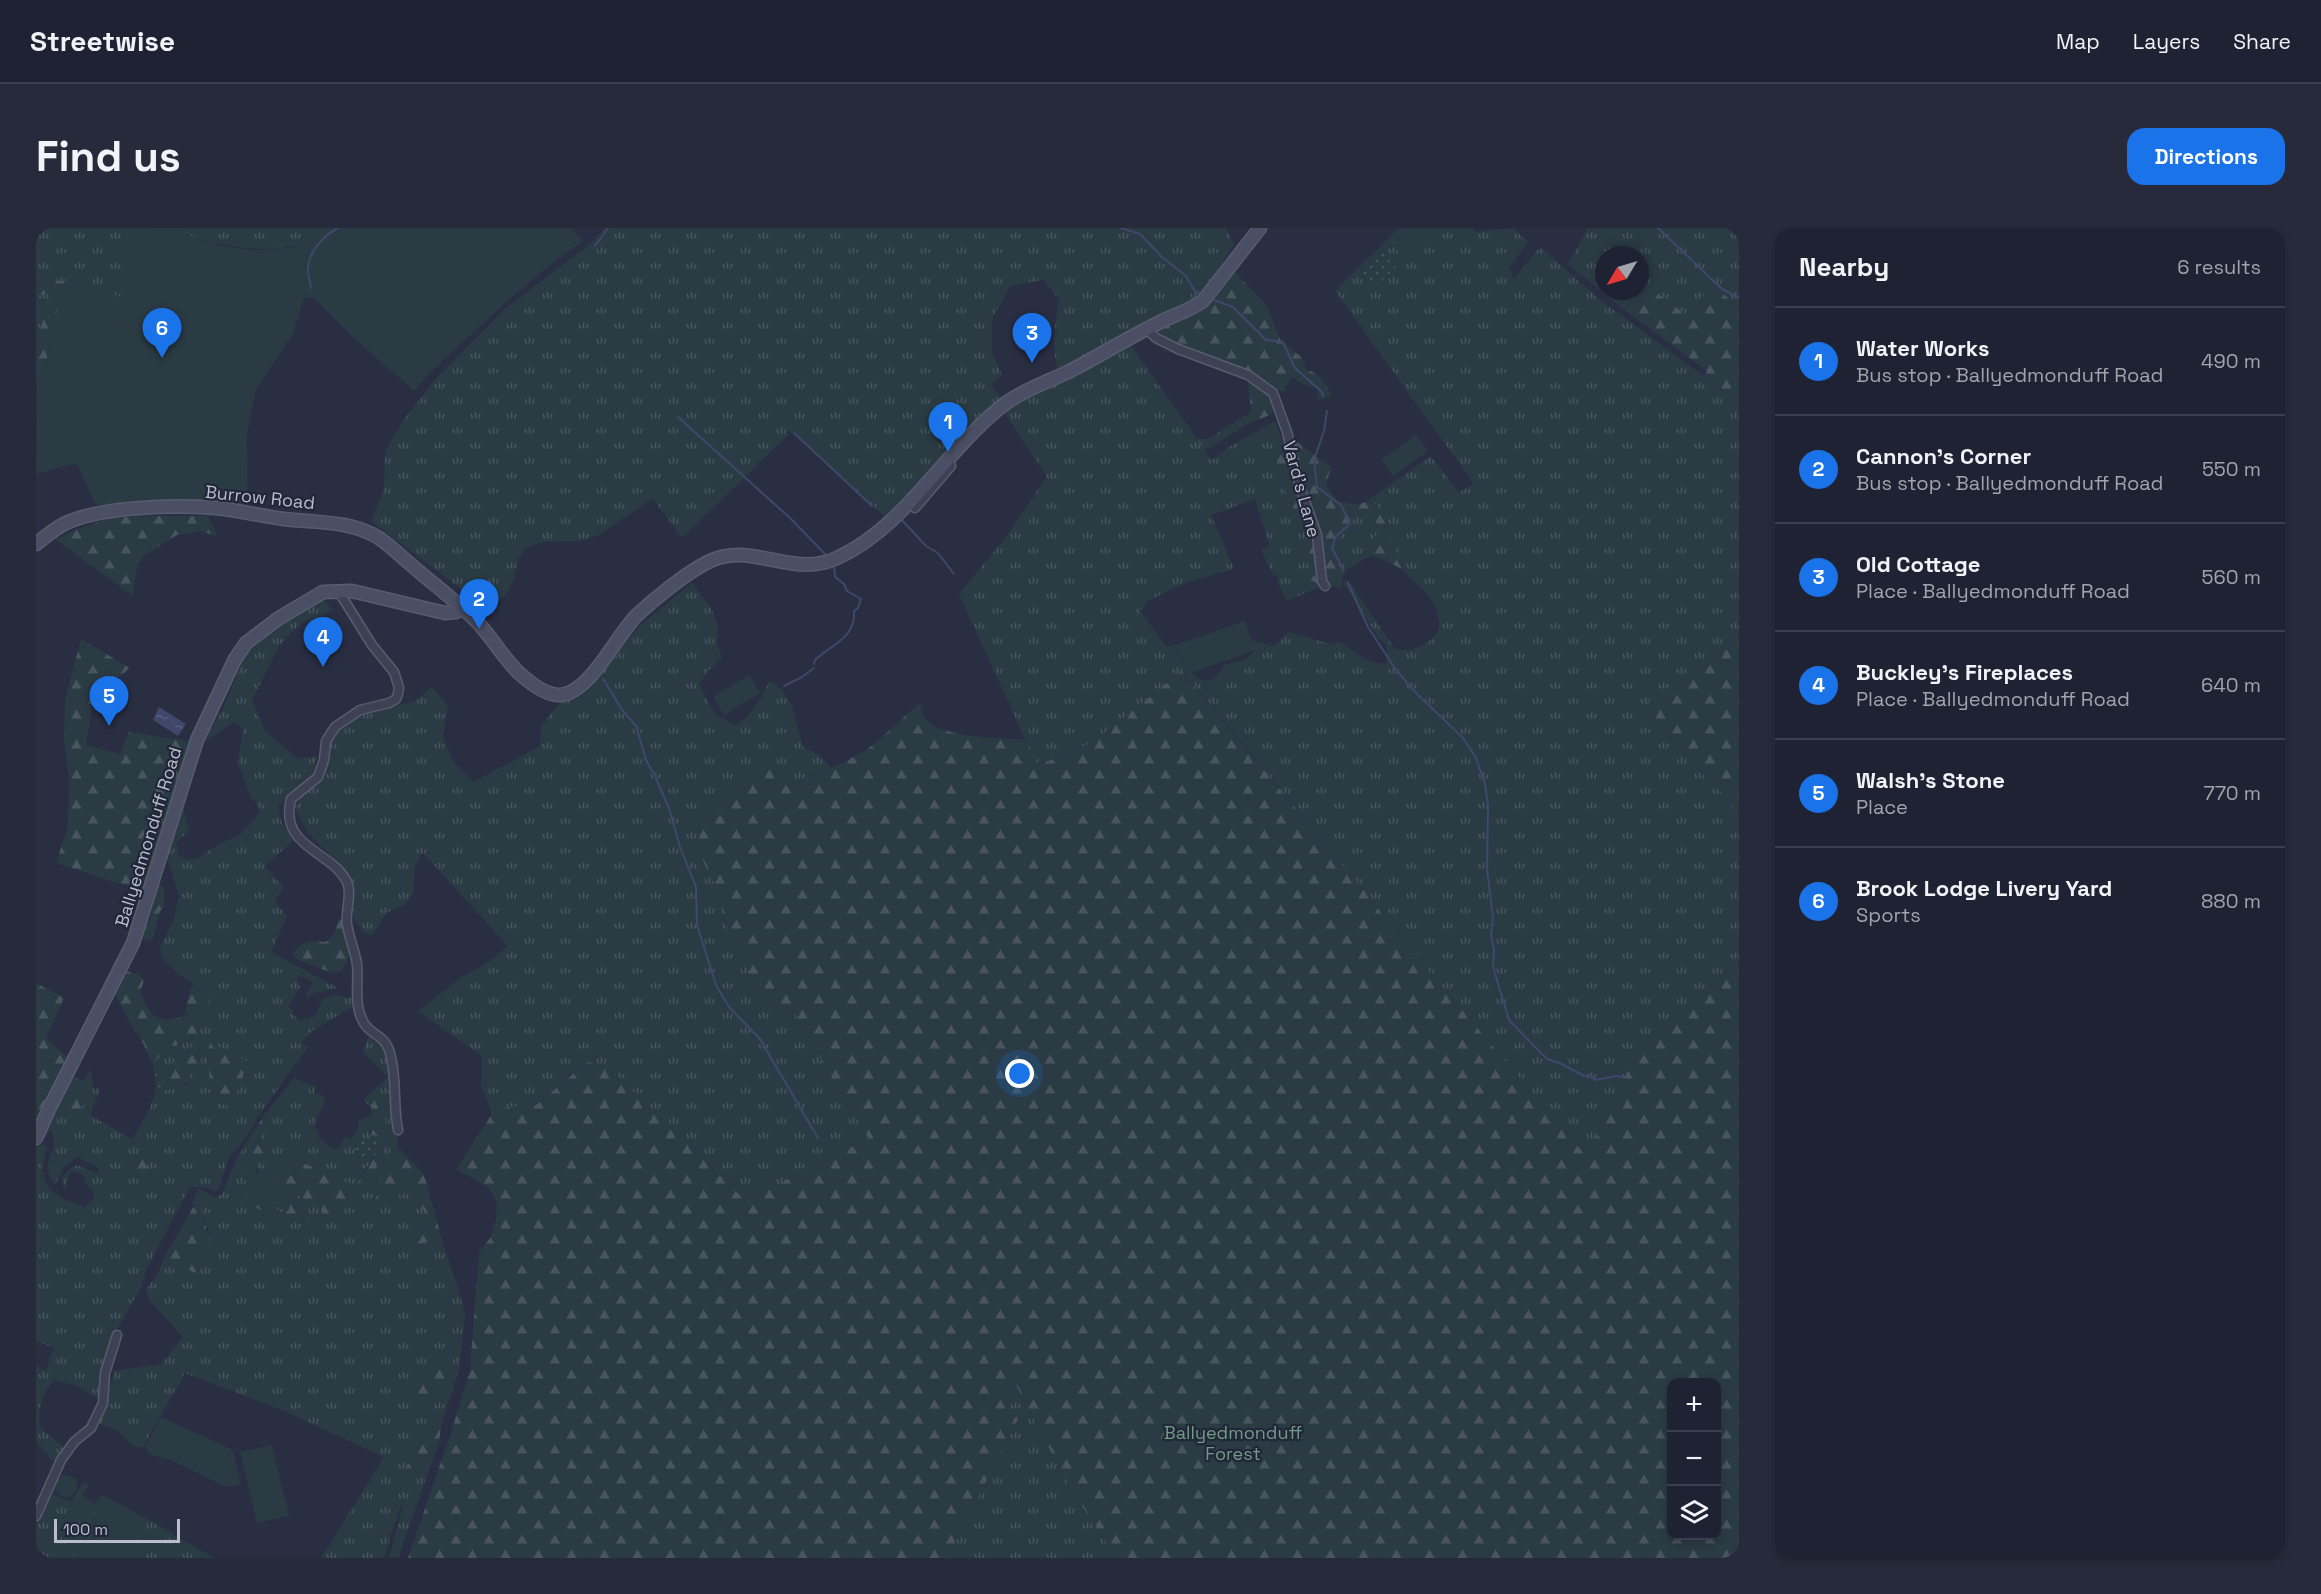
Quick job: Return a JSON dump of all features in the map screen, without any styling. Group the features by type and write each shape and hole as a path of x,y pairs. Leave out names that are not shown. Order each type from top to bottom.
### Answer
{"street":[{"path":"461,607 479,624 518,672 541,689 558,696 576,690 586,682 616,639 635,618 682,579 708,562 737,555 761,556 780,563 802,565 835,560 863,543 905,507 990,416 1010,400 1203,301 1246,243 1260,228"},
{"name":"Vard's Lane","path":"1147,329 1156,338 1178,349 1248,375 1273,393 1287,432 1300,487 1317,535 1325,586"},
{"path":"915,508 951,466 949,458"},
{"name":"Burrow Road","path":"36,544 62,525 88,515 118,510 175,507 217,508 287,520 332,522 363,529 381,540 461,607"},
{"name":"Ballyedmonduff Road","path":"36,1138 55,1096 134,943 197,740 246,643 279,618 323,592 352,591 445,613 456,612 461,607"},
{"path":"339,592 372,645 394,672 399,688 398,694 396,699 389,703 360,710 335,727 326,741 322,770 318,777 291,799 290,816 293,829 303,843 316,855 329,861 348,884 346,914 356,962 357,997 364,1023 381,1037 391,1057 398,1130"},
{"path":"36,1516 61,1460 74,1442 91,1428 103,1403 105,1373 117,1335"}],"green space":[{"path":"36,228 343,228 309,243 273,249 236,247 200,240 112,504 96,505 77,463 121,298 65,281 36,283"},
{"path":"125,228 180,229 200,240 254,250 309,243 343,228 570,228 583,241 551,264 506,302 437,366 414,391 353,337 313,297 304,298 292,336 256,389 247,435 248,510 200,501 96,505 77,463 36,474 37,382 42,381 50,346 48,345 65,281 121,297"},
{"path":"605,228 1226,228 1234,244 1208,286 1193,301 1058,370 1054,344 1059,300 1044,280 1010,286 992,319 992,353 1002,375 991,385 1004,401 887,519 797,435 785,430 789,434 682,538 653,499 599,535 579,541 543,542 525,548 506,595 481,614 477,613 466,605 461,589 371,521 384,489 385,452 403,421 433,382 505,309 590,244"},
{"path":"1399,228 1472,228 1476,232 1513,228 1528,242 1509,268 1514,279 1540,247 1595,295 1595,300 1600,300 1739,402 1739,632 1720,653 1642,706 1679,749 1721,792 1739,816 1739,960 1735,967 1660,1027 1629,1069 1587,1157 1395,931 1183,671 1092,743 1037,765 959,594 1001,543 1047,477 1004,412 1035,392 1130,344 1212,460 1229,447 1275,421 1280,434 1291,504 1305,517 1319,587 1287,601 1276,579 1279,578 1277,575 1274,576 1261,550 1270,547 1255,499 1211,515 1234,569 1172,589 1148,601 1140,611 1167,647 1172,646 1196,677 1210,680 1217,676 1224,665 1241,661 1249,656 1258,642 1274,646 1289,632 1330,644 1340,642 1369,661 1387,662 1387,645 1380,640 1343,582 1348,580 1395,649 1414,649 1431,639 1439,629 1437,610 1428,595 1400,566 1386,521 1370,556 1344,571 1328,555 1330,527 1431,456 1459,492 1474,484 1335,291"},
{"path":"1407,228 1436,228 1405,258 1391,244"},
{"path":"1588,228 1739,228 1739,308 1713,284 1688,316 1655,292 1649,295 1649,246 1595,246 1595,286 1568,264"},
{"path":"1381,251 1396,268 1375,286 1361,271"},
{"path":"1231,268 1267,306 1281,341 1300,356 1306,370 1322,379 1332,396 1317,399 1318,389 1292,377 1283,392 1247,373 1180,346 1156,330 1155,328 1191,315 1203,307"},
{"path":"65,281 42,381 36,383 36,351 49,293 36,296 36,283"},
{"path":"1713,284 1739,308 1739,402 1704,376 1707,371 1622,308 1638,300 1649,300 1649,295 1655,292 1688,316"},
{"path":"49,293 36,351 36,295"},
{"path":"1612,300 1638,300 1622,308"},
{"path":"1248,381 1269,398 1272,414 1246,425 1209,449 1204,449 1197,439 1208,439 1251,412"},
{"path":"1288,435 1331,467 1326,485 1337,501 1360,504 1372,498 1386,520 1402,569 1375,556 1370,556 1371,542 1380,529 1370,512 1352,520 1340,537 1332,542 1333,548 1328,556 1344,571 1341,588 1325,586 1310,580 1306,522 1300,512 1289,508 1277,465 1277,439"},
{"path":"1416,435 1428,451 1393,476 1381,460"},
{"path":"208,516 217,536 200,531 177,535 145,555 137,565 133,596 55,539 112,518"},
{"path":"692,583 712,610 718,626 717,644 722,658 699,684 714,713 735,725 746,718 770,681 782,689 792,706 803,747 819,755 831,768 792,783 771,756 698,826 699,847 718,891 725,924 786,1006 793,1011 848,1106 871,1138 746,1201 608,1067 588,1062 535,1105 503,1108 498,1114 492,1114 481,1085 482,1056 418,1011 459,979 487,963 508,946 423,853 415,865 413,894 404,905 386,913 372,935 364,932 354,920 349,877 307,832 295,807 299,799 315,785 323,773 329,742 345,723 356,715 416,701 432,687 448,706 443,736 453,762 474,782 540,746 541,726 554,709 560,703 575,700 590,689 618,647 638,627"},
{"path":"323,599 333,611 301,623 279,646 252,700 265,731 297,758 317,757 312,777 278,806 282,823 293,841 265,866 283,887 275,902 287,916 271,952 338,988 314,993 308,998 305,995 313,984 311,980 299,976 296,978 300,987 288,1007 294,1011 292,1014 301,1021 305,1017 314,1018 322,1000 332,995 352,998 352,1007 312,1031 302,1043 308,1047 259,1115 245,1139 232,1154 219,1189 216,1192 203,1187 190,1187 146,1270 142,1286 112,1338 100,1400 75,1385 55,1380 50,1384 40,1408 39,1422 40,1428 63,1446 58,1460 52,1460 36,1441 36,1365 44,1370 48,1368 49,1358 55,1348 36,1341 36,1149 38,1143 47,1147 43,1172 49,1187 60,1197 85,1207 93,1199 94,1191 84,1183 86,1180 84,1175 73,1171 69,1173 66,1188 62,1183 63,1176 77,1165 99,1174 98,1168 77,1157 63,1168 56,1184 53,1183 48,1165 54,1148 52,1128 43,1137 51,1111 81,1089 69,1093 65,1099 58,1100 70,1075 83,1081 91,1069 93,1088 100,1089 90,1115 132,1139 150,1107 156,1086 161,1089 177,1082 187,1086 192,1079 187,1075 201,1062 197,1051 198,1041 171,1066 155,1077 153,1064 160,1056 163,1044 183,1034 210,996 179,974 162,958 160,948 174,919 179,895 167,856 182,803 189,831 176,843 179,857 195,860 219,844 240,835 261,811 250,795 238,763 243,728 234,722 204,742 223,708 244,658 265,635"},
{"path":"1245,621 1251,639 1258,642 1255,650 1191,673 1172,646"},
{"path":"1739,632 1739,816 1721,792 1679,749 1642,706 1720,653"},
{"path":"81,639 130,668 93,699 86,745 120,754 129,732 188,741 143,891 56,863 68,826 69,777 64,741 65,700"},
{"name":"Ballyedmonduff Forest","path":"1182,671 1395,931 1587,1157 1629,1069 1660,1027 1735,967 1739,960 1739,1558 1117,1558 1070,1488 1016,1385 1005,1398 1018,1419 947,1558 408,1558 470,1370 479,1252 491,1237 497,1203 489,1188 456,1169 492,1114 498,1114 503,1108 536,1105 588,1062 608,1067 746,1201 870,1138 848,1106 793,1011 786,1006 773,1005 746,967 723,916 718,892 699,852 698,826 771,756 793,783 861,753 920,704 924,717 943,730 988,738 1027,740 1038,765 1092,743"},
{"path":"749,675 760,693 724,715 713,697"},
{"path":"159,883 164,887 164,907 160,911 153,939 149,941 141,938 149,921"},
{"path":"339,919 342,919 351,953 342,971 332,973 296,959 293,954 303,944 311,941 326,942 334,935"},
{"path":"126,971 138,974 144,980 140,992 149,1010 156,1017 171,1019 185,1015 190,988 194,985 211,996 198,1035 178,1035 177,1046 163,1044 160,1056 153,1064 115,994"},
{"path":"36,983 64,998 46,1038 70,1060 36,1122"},
{"path":"369,1035 377,1038 383,1046 395,1111 399,1153 381,1172 382,1188 377,1194 385,1200 393,1193 398,1194 403,1187 400,1183 405,1168 409,1168 417,1206 422,1206 429,1230 402,1233 419,1246 426,1242 434,1244 437,1250 445,1250 465,1314 459,1372 442,1421 438,1420 424,1435 406,1467 420,1473 436,1442 439,1442 398,1558 389,1558 403,1505 399,1510 384,1558 321,1558 384,1457 287,1412 185,1373 143,1447 133,1445 118,1431 98,1423 115,1371 161,1364 183,1337 149,1300 146,1290 158,1273 164,1258 196,1272 209,1233 201,1209 195,1204 192,1206 197,1190 200,1189 216,1197 222,1194 237,1158 248,1140 251,1141 253,1160 241,1173 258,1174 257,1163 270,1150 256,1143 262,1137 270,1113 267,1112 294,1078 316,1087 314,1093 324,1096 324,1101 326,1101 317,1117 315,1129 319,1132 318,1136 333,1148 338,1149 345,1137 351,1139 359,1126 359,1120 373,1115 369,1130 372,1136 356,1142 355,1158 373,1158 357,1183 381,1157 386,1142 386,1132 381,1106 374,1101 371,1107 363,1100 388,1077 363,1052","holes":["289,1157 339,1178 354,1188 336,1204 329,1204 324,1218 321,1210 298,1195 300,1206 315,1217 311,1221 293,1220 244,1201 264,1188 270,1204 282,1213 288,1211 290,1203 287,1198 277,1192 274,1178 294,1174"]},
{"path":"196,1039 198,1040 198,1056 204,1066 200,1071 188,1075 192,1079 191,1085 175,1081 173,1088 167,1091 156,1086 155,1077 179,1058 180,1052 189,1051"},
{"path":"211,1042 248,1062 232,1106 220,1104 216,1086 210,1081 207,1052"},
{"path":"81,1089 86,1093 88,1100 77,1113 73,1115 69,1112 58,1115 51,1111 58,1100 65,1099 69,1093"},
{"path":"374,1101 377,1101 383,1111 386,1123 385,1147 375,1169 357,1184 381,1147 374,1135 372,1136 369,1124 372,1119 371,1107"},
{"path":"266,1112 270,1113 268,1126 256,1143 271,1150 257,1163 256,1178 250,1182 241,1177 241,1173 253,1160 251,1141 248,1140"},
{"path":"374,1135 381,1138 381,1147 373,1158 355,1158 356,1142"},
{"path":"147,1148 149,1153 147,1167 151,1172 152,1182 130,1166 130,1154 137,1154 141,1149"},
{"path":"399,1148 421,1171 426,1181 445,1250 437,1250 433,1244 426,1242 412,1249 406,1248 401,1240 402,1233 429,1230 422,1206 417,1206 409,1168 405,1168 402,1175 405,1194 401,1196 393,1193 385,1200 383,1209 374,1208 372,1203 382,1188 381,1172 384,1166 399,1153"},
{"path":"289,1157 339,1178 354,1187 352,1196 344,1206 329,1204 332,1218 328,1221 321,1210 298,1195 297,1200 300,1207 316,1219 293,1220 290,1226 244,1201 252,1187 258,1184 264,1188 270,1204 282,1213 288,1211 290,1203 287,1198 277,1192 271,1181 274,1178 294,1174 288,1164"},
{"path":"195,1204 201,1209 210,1242 195,1273 164,1258"},
{"path":"443,1362 449,1366 446,1388 432,1406 422,1405 413,1387 416,1373 420,1368 435,1372 437,1366"},
{"path":"1016,1385 1070,1488 1117,1558 947,1558 1018,1419 1005,1398"},
{"path":"161,1417 233,1450 241,1485 226,1487 171,1460 151,1455 145,1447"},
{"path":"439,1420 442,1421 439,1442 436,1442 420,1473 406,1467 424,1435"},
{"path":"272,1445 289,1516 257,1523 240,1452"},
{"path":"66,1475 74,1478 77,1486 74,1494 66,1497 58,1494 55,1486 58,1478"},
{"path":"83,1482 89,1485 82,1495 95,1504 102,1495 146,1518 129,1558 74,1558 98,1514 71,1502"},
{"path":"49,1493 98,1513 74,1558 36,1558 36,1523"},
{"path":"146,1518 214,1558 129,1558"}],"water":[{"path":"159,707 186,724 178,736 153,720"}],"waterway":[{"path":"311,288 308,269 311,256 322,240 338,228"},
{"path":"595,246 608,228"},
{"path":"1121,228 1140,234 1162,257 1186,276 1195,291 1203,295"},
{"path":"1658,228 1722,289 1739,298"},
{"path":"1211,299 1233,307 1266,340 1283,342 1295,368 1322,392 1323,396"},
{"path":"1327,411 1324,431 1314,460 1317,487 1341,505 1350,524 1336,536 1332,548 1344,571"},
{"path":"678,417 790,518 825,554"},
{"path":"794,433 872,506"},
{"path":"901,519 926,546 938,553 954,574"},
{"path":"814,664 815,660 847,634 854,620 854,611 858,608 861,599 847,591 844,584 835,577 834,564"},
{"path":"1348,583 1368,627 1394,667 1413,690 1464,739 1476,758 1485,784 1488,806 1487,869 1493,918 1491,936 1494,950 1493,967 1509,1020 1547,1059 1584,1076 1590,1075 1595,1080 1622,1077"},
{"path":"784,686 814,668"},
{"path":"603,679 623,711 636,726 646,760 669,808 680,847 696,887 697,925 716,985 729,1007 760,1039 818,1138"}],"place":[{"name":"Brook Lodge Livery Yard","path":"162,358"},
{"name":"Old Cottage","path":"1032,363"},
{"name":"Water Works","path":"948,452"},
{"name":"Cannon's Corner","path":"479,629"},
{"name":"Buckley's Fireplaces","path":"323,667"},
{"name":"Walsh's Stone","path":"109,726"}]}
